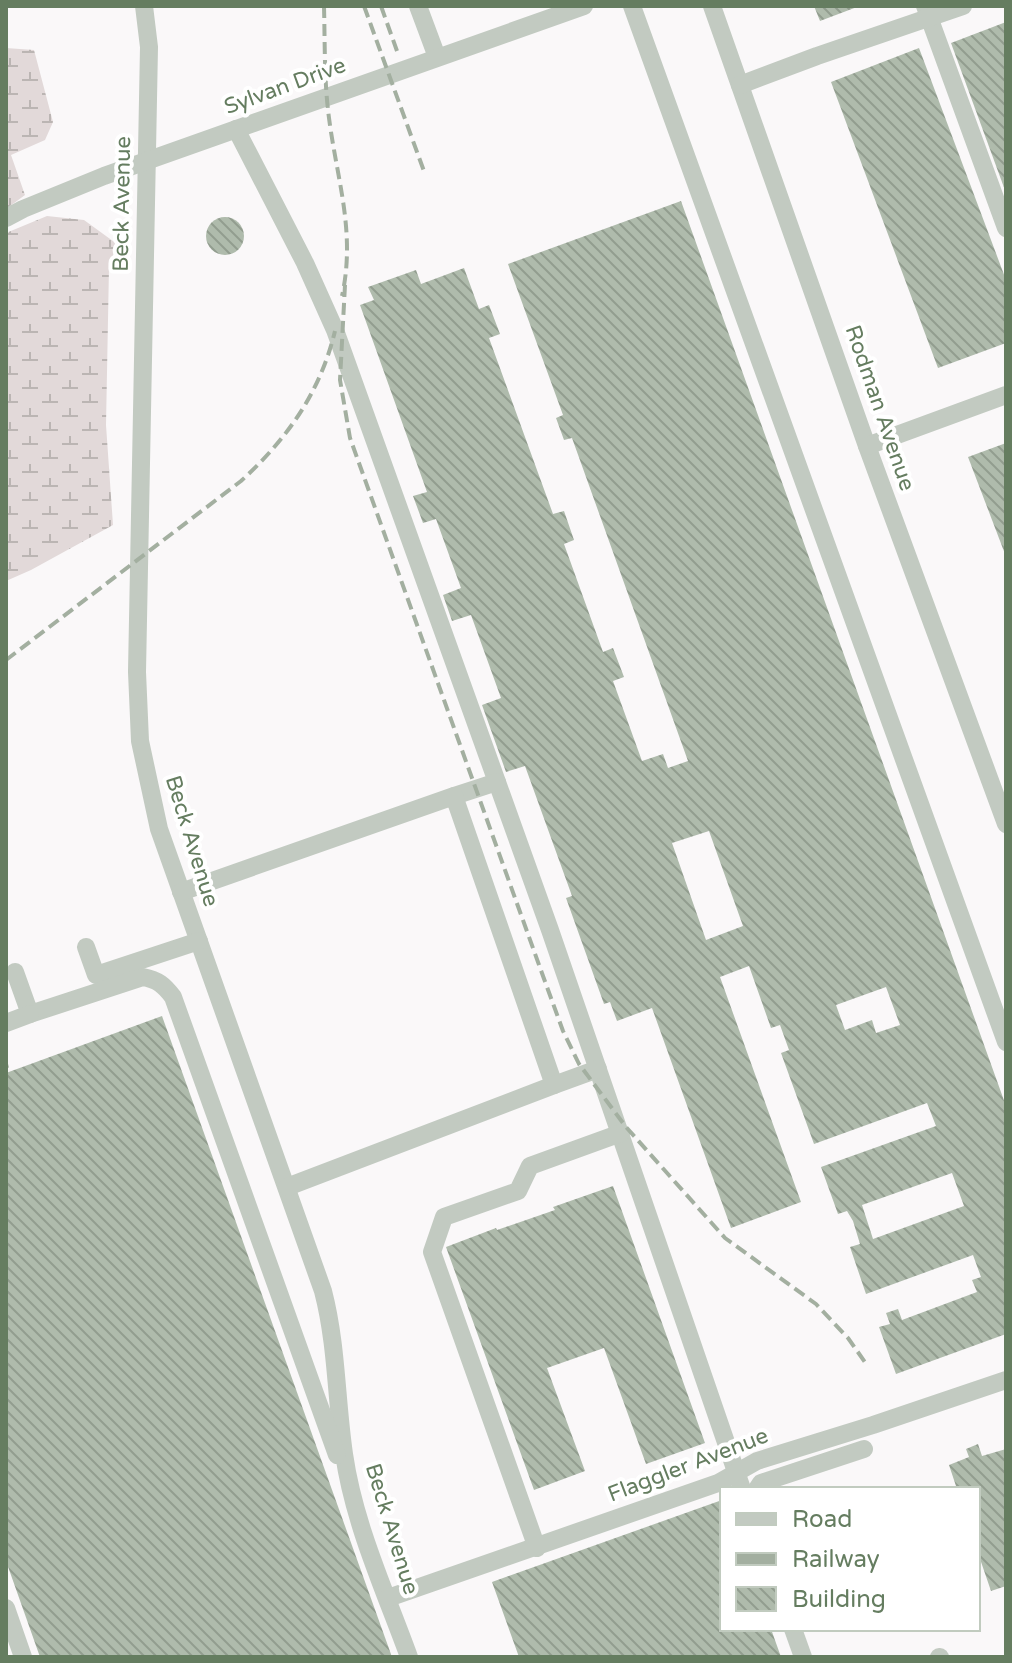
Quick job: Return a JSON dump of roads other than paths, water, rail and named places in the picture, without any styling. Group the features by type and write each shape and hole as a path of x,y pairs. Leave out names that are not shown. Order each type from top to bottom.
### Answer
{"street":[{"name":"Beck Avenue","path":"144,6 149,47 137,658 138,718 146,775 181,892 287,1187 331,1320 344,1454 356,1510 409,1657"},
{"path":"418,6 437,57"},
{"name":"Sylvan Drive","path":"6,218 147,161 584,6"},
{"path":"632,6 1006,1042"},
{"name":"Rodman Avenue","path":"712,6 867,446 1006,824"},
{"path":"740,85 927,12 963,6"},
{"path":"927,12 1006,228"},
{"path":"236,129 305,263 335,330 621,1133 739,1481"},
{"path":"867,446 1006,395"},
{"path":"181,892 497,782"},
{"path":"454,796 554,1085"},
{"path":"86,947 96,975 199,941"},
{"path":"15,972 30,1014"},
{"path":"6,1023 143,977 165,986 173,997 356,1510"},
{"path":"287,1187 598,1069"},
{"path":"537,1548 432,1252 444,1217 518,1191 530,1166 621,1133"},
{"name":"Flaggler Avenue","path":"388,1598 718,1483 739,1481 757,1461 1006,1380"},
{"path":"758,1487 761,1483 864,1449"},
{"path":"6,1608 23,1657"},
{"path":"794,1631 803,1657"}],"railway":[{"path":"324,6 327,104 346,228 346,273 342,296"},
{"path":"364,6 425,174"},
{"path":"381,6 397,51"},
{"path":"345,285 340,380 350,438 563,1031 579,1064 626,1127 725,1238 816,1304 848,1338 867,1365"},
{"path":"6,660 258,465 300,414 311,395 329,354 335,331"},
{"path":"6,1064 7,1068"}]}
